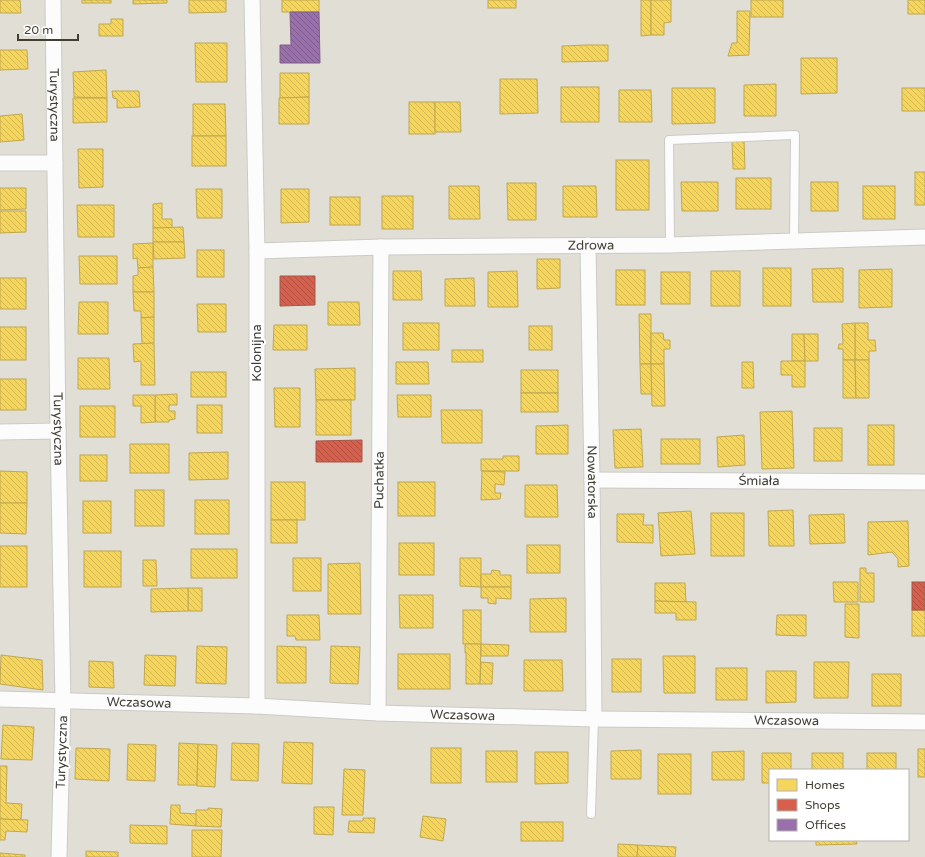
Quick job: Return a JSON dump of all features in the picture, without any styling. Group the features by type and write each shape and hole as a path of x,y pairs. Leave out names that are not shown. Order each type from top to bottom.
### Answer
{"street":[{"name":"Turystyczna","path":"53,0 63,702 59,857"},
{"name":"Kolonijna","path":"252,0 257,251 257,706"},
{"path":"0,163 56,163"},
{"name":"Zdrowa","path":"257,251 381,247 670,245 925,237"},
{"name":"Nowatorska","path":"588,245 594,719"},
{"name":"Puchatka","path":"378,713 381,247"},
{"path":"0,432 58,431"},
{"name":"Śmiała","path":"592,480 925,482"},
{"name":"Wczasowa","path":"0,700 257,706 378,713 594,719 925,722"}],"lane":[{"path":"670,245 669,140 795,135 794,241"},
{"path":"591,814 594,719"}],"shaded area":[{"path":"0,0 925,0 925,857 0,857"}],"building: Homes":[{"path":"0,0 20,0 21,13 0,13"},
{"path":"82,0 111,0 111,3 82,3"},
{"path":"133,0 167,0 167,3 133,4"},
{"path":"189,0 226,0 226,12 189,13"},
{"path":"282,0 319,0 319,12 282,12"},
{"path":"488,0 516,0 516,8 488,8"},
{"path":"641,0 651,0 651,35 641,36"},
{"path":"651,0 671,0 671,22 664,23 664,35 651,35"},
{"path":"751,0 783,0 783,17 751,17"},
{"path":"908,0 925,0 925,14 908,14"},
{"path":"737,11 750,11 749,55 728,56 732,43 737,43"},
{"path":"111,19 123,19 123,36 99,36 99,24 111,24"},
{"path":"195,43 227,43 227,82 196,82"},
{"path":"608,45 608,61 562,62 562,46"},
{"path":"0,50 27,50 28,69 0,70"},
{"path":"801,58 837,58 837,93 801,94"},
{"path":"106,70 107,98 74,97 73,72"},
{"path":"280,73 309,73 309,97 280,98"},
{"path":"500,79 537,79 538,113 500,114"},
{"path":"776,84 776,116 744,116 744,85"},
{"path":"561,87 599,87 599,122 561,122"},
{"path":"672,88 715,88 715,123 672,124"},
{"path":"902,88 925,88 925,111 902,111"},
{"path":"619,90 651,90 652,122 619,122"},
{"path":"112,91 139,91 140,107 117,108 117,99 113,98"},
{"path":"309,97 309,124 279,124 279,98"},
{"path":"73,98 107,98 107,122 73,123"},
{"path":"409,102 435,102 435,134 409,134"},
{"path":"435,102 460,102 461,132 435,132"},
{"path":"193,104 225,104 226,136 193,136"},
{"path":"22,114 24,140 0,142 0,116"},
{"path":"192,136 226,136 226,166 192,166"},
{"path":"732,140 744,140 745,169 733,169"},
{"path":"78,149 103,149 103,187 79,188"},
{"path":"616,160 649,160 649,210 616,210"},
{"path":"915,172 925,172 925,205 915,205"},
{"path":"736,178 771,178 771,209 736,209"},
{"path":"681,182 718,182 718,211 682,211"},
{"path":"811,182 838,182 838,211 811,211"},
{"path":"507,183 536,183 536,220 508,220"},
{"path":"449,186 479,186 480,219 449,219"},
{"path":"563,186 596,186 597,217 563,217"},
{"path":"863,186 895,186 895,219 863,219"},
{"path":"0,188 26,188 26,209 0,210"},
{"path":"196,189 222,189 222,218 197,218"},
{"path":"281,189 309,189 309,222 281,223"},
{"path":"382,196 413,196 413,229 382,229"},
{"path":"330,197 360,197 360,225 330,225"},
{"path":"162,203 162,219 172,219 172,228 153,228 153,204"},
{"path":"77,205 114,205 114,237 78,237"},
{"path":"0,211 26,211 26,232 0,233"},
{"path":"183,227 184,242 153,242 153,228"},
{"path":"153,242 184,242 185,258 154,259"},
{"path":"153,243 153,267 138,268 137,258 133,259 133,244"},
{"path":"197,250 224,250 224,277 197,277"},
{"path":"79,256 117,256 117,284 80,284"},
{"path":"537,259 560,259 560,288 537,289"},
{"path":"153,267 154,292 133,292 133,276 138,275 138,268"},
{"path":"763,268 791,268 791,306 763,306"},
{"path":"843,268 843,302 813,302 812,269"},
{"path":"892,269 892,307 859,308 859,270"},
{"path":"616,270 645,270 645,305 616,305"},
{"path":"393,271 421,271 422,300 393,300"},
{"path":"517,271 518,307 488,307 488,272"},
{"path":"711,271 740,271 740,306 711,306"},
{"path":"661,272 690,272 690,304 661,304"},
{"path":"0,278 26,278 26,309 0,309"},
{"path":"474,278 475,306 445,306 445,279"},
{"path":"133,292 154,292 154,317 141,318 141,311 134,311"},
{"path":"79,302 108,302 108,334 78,334"},
{"path":"328,302 359,302 360,325 328,325"},
{"path":"197,304 226,304 226,332 198,332"},
{"path":"639,314 651,314 651,364 640,364"},
{"path":"154,317 154,343 142,344 141,318"},
{"path":"403,323 439,323 439,350 403,350"},
{"path":"855,323 868,323 868,340 875,340 876,351 869,351 869,360 855,360"},
{"path":"855,323 855,360 843,360 843,349 838,349 839,344 843,344 842,324"},
{"path":"274,325 307,325 307,350 273,350"},
{"path":"529,326 552,326 552,350 529,350"},
{"path":"0,327 26,327 26,360 0,360"},
{"path":"651,333 663,333 664,340 670,340 670,349 664,349 664,364 651,364"},
{"path":"792,334 804,334 805,361 792,361"},
{"path":"804,334 818,334 818,361 805,361"},
{"path":"154,343 155,385 141,385 141,361 134,362 133,344"},
{"path":"452,350 483,350 483,362 452,362"},
{"path":"78,358 109,358 110,389 78,389"},
{"path":"843,360 855,360 856,398 843,398"},
{"path":"855,360 869,360 869,398 856,398"},
{"path":"781,361 805,361 805,387 792,387 792,375 781,375"},
{"path":"396,362 428,362 429,384 396,384"},
{"path":"742,362 753,362 754,388 742,388"},
{"path":"640,364 651,364 652,394 641,394"},
{"path":"651,364 664,364 665,406 652,406"},
{"path":"355,368 355,400 316,400 315,369"},
{"path":"521,370 558,370 558,393 521,393"},
{"path":"191,372 226,372 226,397 191,397"},
{"path":"0,379 26,379 26,410 0,410"},
{"path":"274,388 300,388 300,427 275,427"},
{"path":"521,393 558,393 558,412 521,412"},
{"path":"177,394 177,405 169,405 169,411 175,411 175,419 169,420 169,422 155,422 155,395"},
{"path":"133,395 155,395 155,422 141,423 141,406 133,406"},
{"path":"397,395 431,395 431,417 398,417"},
{"path":"316,400 351,400 351,435 316,435"},
{"path":"197,405 222,405 222,433 197,433"},
{"path":"80,406 115,406 115,437 80,437"},
{"path":"441,410 482,410 482,443 442,443"},
{"path":"792,411 794,468 762,469 760,412"},
{"path":"568,425 568,454 536,454 536,426"},
{"path":"868,425 894,425 894,465 868,465"},
{"path":"814,428 842,428 842,461 814,461"},
{"path":"641,429 643,467 615,468 613,430"},
{"path":"744,435 745,465 718,467 717,437"},
{"path":"661,439 700,439 700,464 661,464"},
{"path":"130,444 169,444 169,473 130,473"},
{"path":"228,452 228,479 189,480 189,453"},
{"path":"80,455 107,455 107,481 80,481"},
{"path":"503,456 519,456 519,471 481,471 481,459 503,459"},
{"path":"0,471 27,472 27,503 0,503"},
{"path":"482,471 505,472 504,485 495,484 495,493 501,493 500,499 481,500"},
{"path":"271,482 305,482 305,520 271,520"},
{"path":"398,482 435,482 435,516 398,516"},
{"path":"525,485 557,485 558,517 525,517"},
{"path":"135,490 164,490 164,526 135,526"},
{"path":"195,500 229,500 229,534 195,534"},
{"path":"83,501 111,501 111,533 83,533"},
{"path":"0,503 27,503 26,534 0,533"},
{"path":"793,510 794,546 769,546 768,511"},
{"path":"691,511 695,554 661,556 658,513"},
{"path":"711,513 744,513 744,556 711,556"},
{"path":"617,514 644,514 643,525 653,525 653,543 617,542"},
{"path":"844,514 845,543 810,544 809,515"},
{"path":"271,520 297,520 297,543 271,543"},
{"path":"908,521 909,566 898,567 898,559 892,552 868,555 868,522"},
{"path":"399,543 434,543 434,575 399,575"},
{"path":"527,545 560,545 560,573 527,573"},
{"path":"0,546 27,546 27,587 0,587"},
{"path":"191,549 237,549 237,578 191,578"},
{"path":"84,551 121,551 121,587 84,587"},
{"path":"293,558 321,558 321,591 293,591"},
{"path":"460,558 481,558 481,587 460,586"},
{"path":"143,560 156,560 157,586 143,586"},
{"path":"360,563 361,614 328,614 328,564"},
{"path":"860,568 866,568 866,573 874,573 874,602 860,602"},
{"path":"492,570 500,571 500,575 511,575 511,587 481,587 481,574 491,574"},
{"path":"833,582 858,582 858,602 834,602"},
{"path":"655,583 685,583 686,602 655,601"},
{"path":"481,587 511,587 511,599 496,598 496,604 488,603 488,598 481,598"},
{"path":"188,588 202,588 202,611 188,611"},
{"path":"188,588 188,611 151,612 151,589"},
{"path":"399,595 433,595 433,628 400,628"},
{"path":"566,598 566,632 530,632 530,599"},
{"path":"655,601 696,602 696,620 676,620 676,613 655,613"},
{"path":"845,604 859,604 859,638 845,637"},
{"path":"463,610 481,610 481,644 463,644"},
{"path":"912,610 925,610 925,636 912,636"},
{"path":"287,615 319,615 320,640 296,640 295,636 287,636"},
{"path":"777,615 806,615 806,636 776,635"},
{"path":"465,644 481,644 480,684 466,684"},
{"path":"481,644 509,645 508,656 481,656"},
{"path":"197,646 227,647 226,684 196,683"},
{"path":"277,646 306,647 306,683 277,683"},
{"path":"331,646 360,647 358,684 330,683"},
{"path":"398,654 450,654 450,689 398,689"},
{"path":"1,655 42,660 43,690 0,684"},
{"path":"145,655 176,656 175,686 144,685"},
{"path":"663,656 695,656 695,693 664,693"},
{"path":"612,659 641,659 641,692 612,692"},
{"path":"524,660 562,660 563,691 524,691"},
{"path":"89,661 113,662 114,688 89,687"},
{"path":"481,662 493,663 492,684 480,684"},
{"path":"814,662 849,662 848,698 814,698"},
{"path":"716,668 747,668 747,700 716,700"},
{"path":"766,671 796,671 796,702 766,703"},
{"path":"872,674 901,674 901,706 872,706"},
{"path":"3,725 34,727 32,760 1,759"},
{"path":"284,742 313,743 312,784 282,783"},
{"path":"179,743 198,744 197,785 178,785"},
{"path":"232,743 259,744 258,781 231,780"},
{"path":"128,744 156,745 155,781 127,780"},
{"path":"198,744 217,745 215,787 197,786"},
{"path":"76,748 110,749 109,781 75,779"},
{"path":"431,748 461,748 461,783 431,783"},
{"path":"918,749 925,749 925,777 918,777"},
{"path":"641,750 641,779 611,779 611,751"},
{"path":"486,751 517,751 517,782 486,782"},
{"path":"744,751 744,780 712,780 712,752"},
{"path":"535,752 568,752 568,783 535,784"},
{"path":"762,753 791,753 791,769 769,769 769,783 762,783"},
{"path":"812,753 843,753 843,769 812,769"},
{"path":"867,753 896,753 896,769 867,769"},
{"path":"658,754 691,754 691,794 658,794"},
{"path":"0,766 7,766 6,803 22,804 21,820 0,819"},
{"path":"344,769 365,770 363,815 342,815"},
{"path":"171,805 180,805 180,813 197,814 196,826 170,824"},
{"path":"314,807 334,807 333,835 314,834"},
{"path":"208,808 222,809 221,827 196,826 196,810 208,810"},
{"path":"423,816 446,819 443,841 420,837"},
{"path":"363,818 375,818 374,833 348,832 349,821 363,821"},
{"path":"0,819 28,820 27,832 6,831 5,840 0,840"},
{"path":"521,822 563,822 563,841 521,841"},
{"path":"130,825 167,826 167,844 130,843"},
{"path":"192,830 222,830 221,857 192,857"},
{"path":"816,841 856,841 857,844 816,845"},
{"path":"618,844 638,845 637,857 618,857"},
{"path":"638,845 676,847 675,857 637,857"},
{"path":"86,851 118,852 118,857 86,857"},
{"path":"0,853 25,855 25,857 0,857"}],"building: Shops":[{"path":"280,276 315,276 315,305 280,306"},
{"path":"362,440 362,462 316,462 316,441"},
{"path":"912,582 925,582 925,610 912,610"}],"building: Offices":[{"path":"290,12 319,12 320,63 280,63 280,45 291,45"}]}
